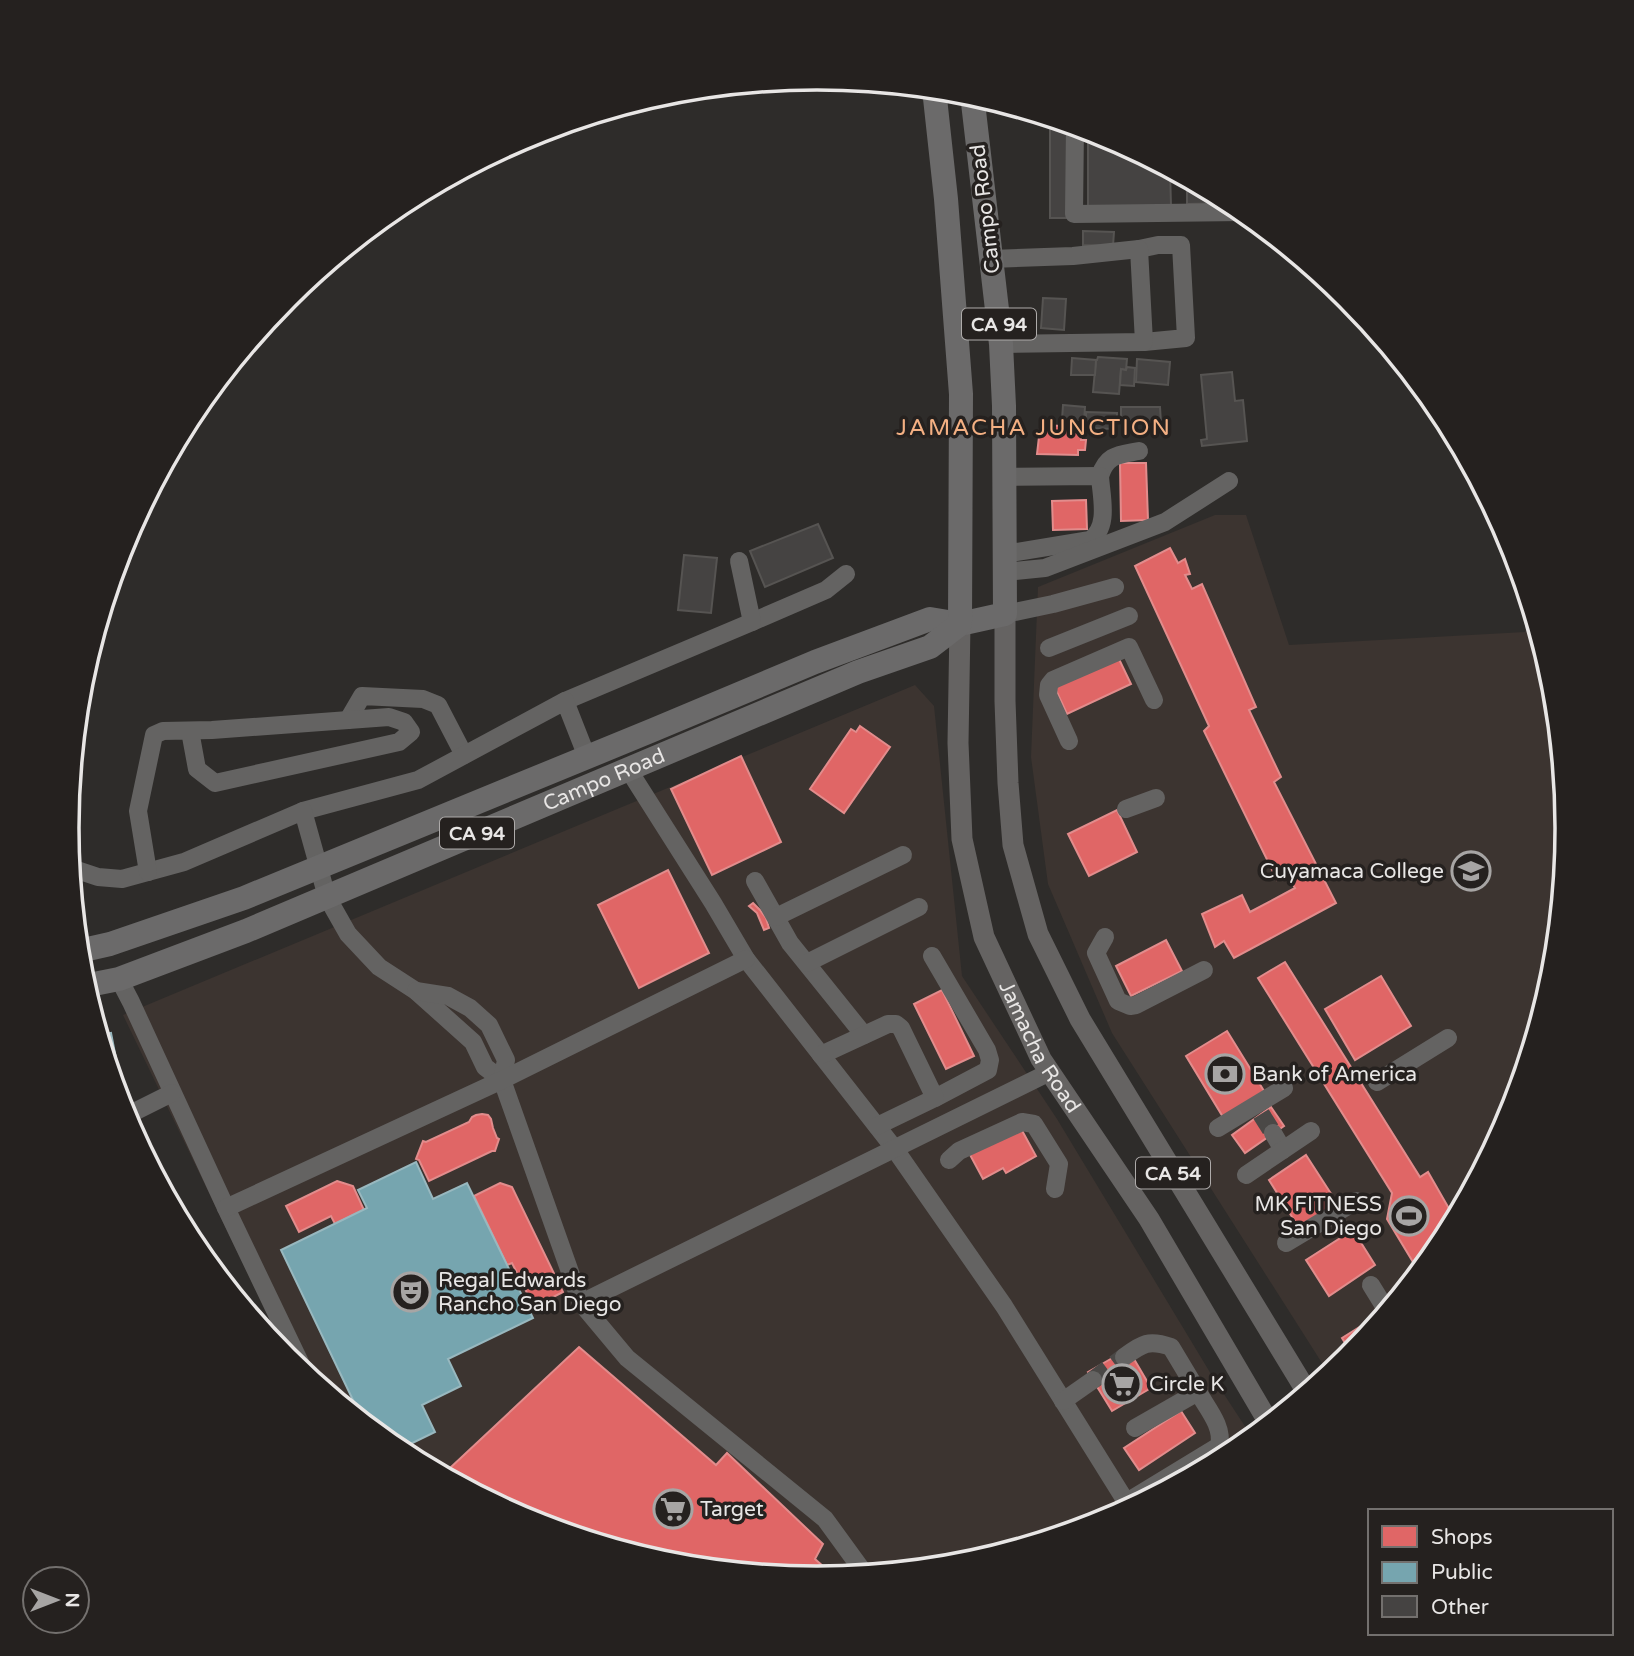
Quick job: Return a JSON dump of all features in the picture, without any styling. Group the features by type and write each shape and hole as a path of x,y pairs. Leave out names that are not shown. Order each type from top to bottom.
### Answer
{"highway":[{"name":"Campo Road","path":"935,100 946,199 961,394 960,624"},
{"name":"Campo Road","path":"89,949 244,898 815,662 930,619 960,624 1004,614 1004,406 1001,344 973,107"},
{"name":"Campo Road","path":"96,984 119,979 246,931 858,672 930,648 960,624"}],"main road":[{"name":"CA 54","path":"1004,614 1006,742 1013,845 1038,934 1080,1019 1302,1384"},
{"name":"Jamacha Road","path":"960,624 958,743 962,839 984,937 1041,1059 1149,1219 1264,1415"}],"lane":[{"path":"1075,137 1074,214 1224,212"},
{"path":"990,259 1073,256 1158,245 1181,245 1186,338 1144,342 1001,344"},
{"path":"1139,249 1144,342"},
{"path":"1004,563 1090,540 1097,535 1102,523 1102,468 1114,456 1139,452"},
{"path":"1003,477 1100,476"},
{"path":"1004,563 1045,568 1165,522 1228,481"},
{"path":"739,561 752,622"},
{"path":"80,871 98,877 121,879 148,872 184,862 303,811 418,780 565,701 826,590 846,574"},
{"path":"1004,614 1115,587"},
{"path":"1049,648 1129,616"},
{"path":"1069,741 1048,695 1049,685 1053,680 1129,647 1154,700"},
{"path":"348,720 362,695 424,699 439,705 464,755"},
{"path":"565,701 587,757"},
{"path":"148,872 138,811 154,735 163,731 389,717 404,722 411,732 399,742 215,783 197,769 190,731"},
{"path":"628,769 746,959 894,1148 1004,1306 1124,1499"},
{"path":"1126,809 1156,798"},
{"path":"303,811 327,897 348,934 379,967 416,991 448,996 470,1008 489,1025 506,1060 502,1080 581,1303 627,1358 825,1519 859,1565"},
{"path":"776,917 903,855"},
{"path":"755,881 790,943 864,1035"},
{"path":"807,963 919,907"},
{"path":"1105,937 1096,953 1118,1001 1130,1006 1204,970"},
{"path":"877,1126 988,1070 990,1060 987,1050 932,956"},
{"path":"226,1208 502,1080 746,959"},
{"path":"119,979 293,1348"},
{"path":"821,1055 888,1024 896,1024 901,1028 935,1098"},
{"path":"1377,1082 1448,1038"},
{"path":"581,1303 1050,1072"},
{"path":"1218,1128 1258,1110 1284,1088"},
{"path":"135,1111 172,1093"},
{"path":"949,1160 959,1152 1022,1122 1034,1124 1059,1164 1055,1189"},
{"path":"1246,1175 1311,1131"},
{"path":"1272,1133 1283,1150"},
{"path":"1286,1243 1356,1202"},
{"path":"1371,1285 1382,1303"},
{"path":"1124,1357 1142,1345 1155,1341 1171,1347 1220,1430 1219,1446 1196,1461"},
{"path":"1063,1401 1093,1380"},
{"path":"1135,1428 1198,1392"}],"shaded area":[{"path":"1215,515 1246,515 1289,645 1525,632 1527,627 1549,732 1555,828 1549,924 1530,1019 1499,1111 1456,1197 1403,1277 1372,1315 1323,1365 1112,1033 1048,884 1031,757 1038,587"},
{"path":"915,685 934,706 962,976 1057,1119 1246,1428 1186,1467 1100,1510 1008,1541 913,1560 865,1565 769,1565 673,1552 580,1527 490,1490 407,1442 330,1383 274,1328 123,1015"}],"building: Shops":[{"path":"1045,425 1077,427 1077,430 1081,431 1081,440 1086,440 1085,450 1078,450 1078,455 1037,454 1040,428"},
{"path":"1120,463 1146,463 1148,520 1121,521"},
{"path":"1086,500 1087,529 1053,530 1052,501"},
{"path":"1170,548 1178,563 1185,559 1190,574 1185,575 1192,589 1202,584 1256,707 1249,710 1281,777 1274,782 1336,903 1234,958 1224,941 1215,947 1202,914 1242,895 1250,912 1295,888 1287,875 1277,880 1204,731 1209,726 1135,566"},
{"path":"1118,657 1131,684 1067,714 1054,686"},
{"path":"860,726 890,747 844,813 810,789 851,729 856,732"},
{"path":"741,756 781,842 712,875 671,789"},
{"path":"1117,810 1137,852 1089,876 1068,834"},
{"path":"668,870 709,953 639,988 598,905"},
{"path":"753,903 766,918 769,928 764,930 757,913 749,906"},
{"path":"1166,940 1182,971 1131,996 1116,966"},
{"path":"1285,962 1420,1177 1428,1172 1449,1209 1413,1263 1387,1219 1392,1193 1258,978"},
{"path":"1381,976 1411,1026 1355,1060 1325,1009"},
{"path":"942,990 974,1056 946,1069 914,1004"},
{"name":"Bank of America","path":"1227,1031 1264,1091 1223,1117 1186,1056"},
{"path":"1271,1107 1284,1126 1245,1153 1232,1135"},
{"path":"482,1114 491,1119 499,1139 495,1151 429,1181 416,1159 423,1141 426,1142"},
{"path":"1019,1125 1036,1156 1006,1173 1003,1168 983,1179 969,1153"},
{"path":"1306,1155 1337,1203 1299,1228 1269,1180"},
{"path":"337,1181 353,1186 364,1210 335,1224 331,1216 299,1232 286,1206"},
{"path":"500,1183 512,1187 563,1292 534,1307 512,1263 507,1265 474,1196"},
{"path":"1353,1230 1375,1265 1329,1296 1306,1260"},
{"path":"1362,1325 1345,1343 1342,1338"},
{"path":"579,1347 716,1465 727,1453 823,1544 815,1559 823,1566 769,1565 721,1560 626,1541 534,1510 450,1468"},
{"name":"Circle K","path":"1121,1353 1134,1359 1151,1388 1112,1411 1088,1372"},
{"path":"1181,1411 1195,1433 1139,1470 1124,1448"}],"building: Public":[{"path":"108,1033 111,1033 116,1058"},
{"name":"Regal Edwards Rancho San Diego","path":"416,1162 433,1199 467,1183 533,1318 448,1359 461,1386 422,1405 435,1432 410,1444 354,1403 281,1250 367,1208 358,1190"}],"building: Other":[{"path":"1050,128 1072,136 1072,218 1050,218"},
{"path":"1088,142 1170,180 1171,206 1088,207"},
{"path":"1187,190 1210,204 1187,204"},
{"path":"1083,231 1114,232 1113,246 1083,245"},
{"path":"1043,298 1066,299 1064,330 1041,328"},
{"path":"1098,357 1127,359 1126,370 1121,369 1119,394 1093,392"},
{"path":"1072,358 1096,360 1095,375 1071,375"},
{"path":"1137,359 1170,362 1168,385 1136,382"},
{"path":"1127,367 1135,368 1134,386 1120,385 1121,369 1126,370"},
{"path":"1232,372 1235,401 1243,400 1247,441 1202,446 1201,440 1207,439 1201,375"},
{"path":"1063,405 1085,407 1084,421 1062,420"},
{"path":"1121,407 1160,407 1161,423 1121,423"},
{"path":"1086,412 1117,413 1116,429 1086,428"},
{"path":"818,524 833,558 765,587 750,551"},
{"path":"684,555 717,558 711,613 678,610"}],"tunnel":[{"path":"1261,1114 1273,1133"},
{"path":"1093,1380 1124,1357"}],"place":[{"name":"Cuyamaca College","path":"1471,871"},
{"name":"Bank of America","path":"1225,1074"},
{"name":"MK FITNESS San Diego","path":"1409,1216"},
{"name":"Regal Edwards Rancho San Diego","path":"411,1292"},
{"name":"Circle K","path":"1122,1384"},
{"name":"Target","path":"673,1509"}],"district":[{"name":"JAMACHA JUNCTION","path":"1034,427"}]}
